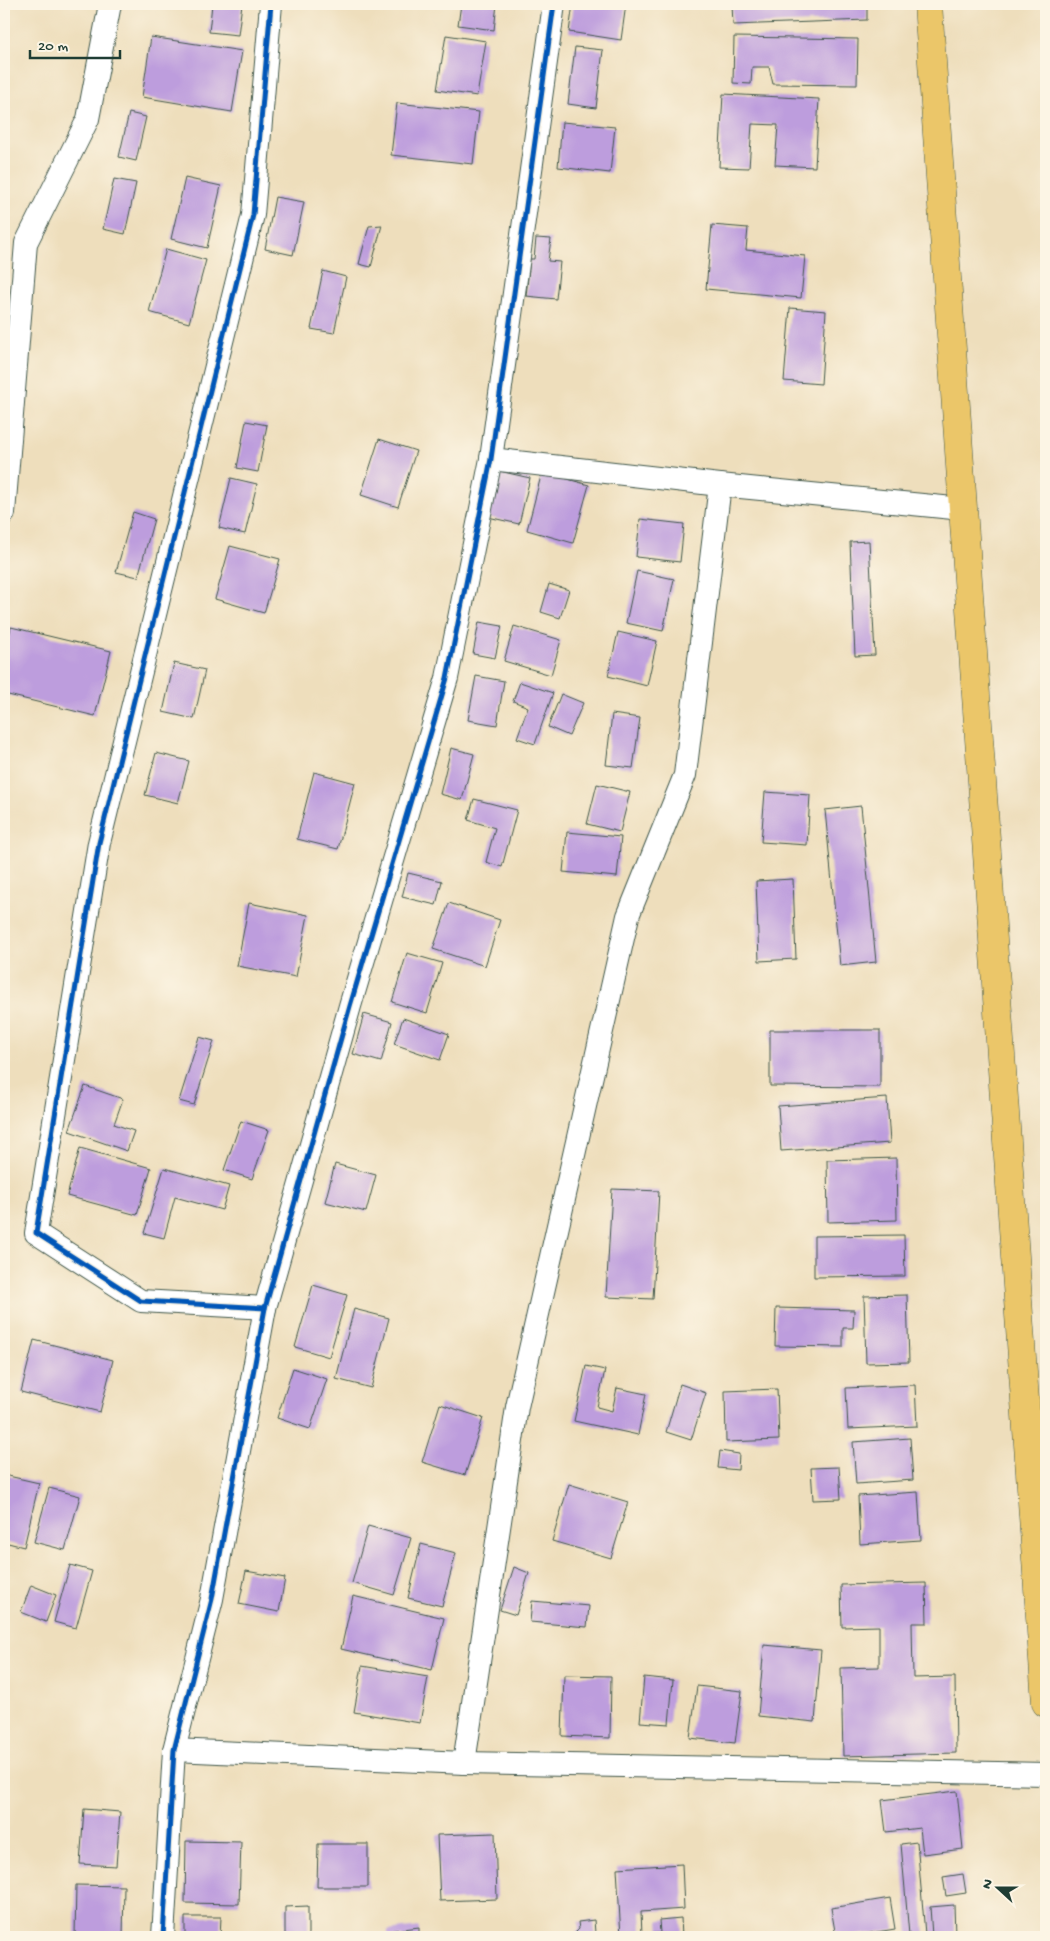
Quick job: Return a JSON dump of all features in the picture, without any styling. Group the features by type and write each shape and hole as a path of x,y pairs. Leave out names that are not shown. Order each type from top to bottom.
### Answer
{"highway":[{"path":"928,4 1046,1703"}],"street":[{"path":"4,513 26,242 88,119 110,4"},
{"path":"265,1308 141,1301 36,1233 98,843 253,216 270,4"},
{"path":"163,1937 174,1750 212,1599 265,1308 350,1006 447,678 490,459 554,4"},
{"path":"490,459 720,485 963,509"},
{"path":"464,1763 519,1397 628,916 685,775 720,485"},
{"path":"174,1750 464,1763 1046,1774"}],"building":[{"path":"212,4 242,4 238,35 209,32"},
{"path":"461,4 497,4 494,30 458,25"},
{"path":"573,4 626,4 621,40 569,32"},
{"path":"732,4 867,4 867,20 733,25"},
{"path":"446,35 486,41 477,96 437,90"},
{"path":"151,37 242,51 232,112 142,97"},
{"path":"734,37 858,39 857,85 773,84 769,67 752,67 751,84 733,83"},
{"path":"575,47 603,50 596,108 568,104"},
{"path":"723,94 819,99 815,167 775,165 778,125 752,124 749,168 719,167"},
{"path":"397,103 479,112 473,164 391,155"},
{"path":"129,113 146,117 136,161 119,157"},
{"path":"562,122 615,127 610,173 558,167"},
{"path":"185,178 221,186 207,248 171,239"},
{"path":"114,179 136,183 125,234 103,229"},
{"path":"275,197 304,202 293,255 265,249"},
{"path":"382,225 371,267 359,264 369,226"},
{"path":"712,225 748,228 746,250 805,256 801,298 706,289"},
{"path":"536,238 551,239 548,261 560,262 556,299 526,296 530,259 534,259"},
{"path":"166,249 206,260 189,323 149,312"},
{"path":"323,271 346,277 334,333 311,329"},
{"path":"790,308 826,311 821,384 784,381"},
{"path":"246,421 267,425 258,472 237,468"},
{"path":"379,439 416,451 398,507 361,495"},
{"path":"499,471 530,478 519,524 488,517"},
{"path":"542,472 589,485 573,543 527,530"},
{"path":"231,478 257,484 245,534 219,528"},
{"path":"133,512 154,519 138,577 116,572"},
{"path":"640,519 684,524 680,562 636,557"},
{"path":"869,541 875,655 855,656 850,542"},
{"path":"230,546 280,559 264,613 215,599"},
{"path":"637,571 674,579 663,631 626,623"},
{"path":"549,584 569,590 560,618 541,612"},
{"path":"479,622 502,626 495,658 473,654"},
{"path":"514,626 561,640 551,675 504,661"},
{"path":"11,627 111,651 95,716 4,694 4,658"},
{"path":"618,632 657,641 647,686 608,676"},
{"path":"174,663 205,670 194,719 163,712"},
{"path":"476,676 504,681 497,725 468,720"},
{"path":"520,682 553,693 535,744 517,738 528,707 513,701"},
{"path":"561,694 583,703 569,736 548,727"},
{"path":"612,714 640,718 633,768 606,765"},
{"path":"451,748 474,754 462,800 440,794"},
{"path":"156,753 189,761 178,803 145,795"},
{"path":"314,772 355,783 338,849 297,839"},
{"path":"597,784 630,792 620,832 587,824"},
{"path":"765,792 810,795 807,845 761,842"},
{"path":"474,799 517,810 502,867 486,862 495,828 468,820"},
{"path":"861,806 876,962 840,966 825,810"},
{"path":"567,832 621,837 617,877 563,872"},
{"path":"408,873 442,881 436,905 402,897"},
{"path":"793,879 796,959 759,961 756,881"},
{"path":"249,903 308,915 296,977 237,966"},
{"path":"449,903 500,920 485,966 433,949"},
{"path":"407,953 442,963 427,1013 392,1002"},
{"path":"364,1014 392,1022 381,1062 353,1054"},
{"path":"403,1018 449,1034 440,1060 394,1044"},
{"path":"770,1030 880,1030 880,1087 770,1086"},
{"path":"199,1037 214,1041 194,1105 179,1101"},
{"path":"85,1086 123,1099 114,1124 134,1131 127,1151 69,1131"},
{"path":"887,1098 890,1143 781,1151 778,1106"},
{"path":"241,1121 269,1130 252,1179 224,1170"},
{"path":"80,1148 151,1168 137,1215 67,1196"},
{"path":"896,1158 897,1220 828,1222 827,1160"},
{"path":"335,1164 376,1175 366,1212 325,1202"},
{"path":"164,1168 229,1186 222,1210 175,1197 164,1238 144,1233"},
{"path":"612,1189 659,1191 653,1299 606,1297"},
{"path":"904,1235 905,1276 814,1277 814,1236"},
{"path":"313,1285 347,1295 329,1357 295,1347"},
{"path":"907,1295 909,1362 866,1363 864,1296"},
{"path":"776,1308 854,1310 853,1328 843,1328 843,1347 775,1346"},
{"path":"354,1309 389,1318 371,1388 336,1379"},
{"path":"34,1340 113,1360 100,1412 21,1392"},
{"path":"586,1366 605,1370 597,1407 612,1411 617,1388 646,1394 638,1435 574,1421"},
{"path":"293,1368 327,1379 310,1429 277,1418"},
{"path":"680,1384 706,1393 691,1440 666,1432"},
{"path":"915,1385 917,1426 848,1429 846,1388"},
{"path":"777,1389 779,1440 726,1442 725,1391"},
{"path":"440,1404 483,1418 465,1475 422,1462"},
{"path":"910,1438 913,1480 856,1484 853,1442"},
{"path":"720,1451 739,1454 738,1470 718,1468"},
{"path":"839,1467 841,1499 813,1500 811,1468"},
{"path":"4,1475 39,1483 24,1547 4,1542"},
{"path":"569,1484 628,1502 611,1558 552,1541"},
{"path":"49,1488 80,1496 65,1550 34,1542"},
{"path":"918,1492 921,1540 860,1544 858,1496"},
{"path":"368,1526 411,1538 394,1595 352,1583"},
{"path":"421,1544 456,1553 442,1606 408,1598"},
{"path":"70,1565 92,1571 76,1628 54,1622"},
{"path":"514,1567 529,1573 516,1615 500,1610"},
{"path":"246,1571 285,1578 279,1612 239,1604"},
{"path":"926,1583 927,1623 912,1623 913,1678 955,1677 956,1753 843,1756 841,1668 879,1667 879,1626 842,1627 841,1585"},
{"path":"31,1585 56,1595 46,1622 21,1612"},
{"path":"353,1596 444,1618 432,1670 341,1649"},
{"path":"532,1601 589,1606 587,1627 530,1622"},
{"path":"764,1645 821,1650 815,1722 758,1716"},
{"path":"362,1666 428,1677 420,1723 354,1712"},
{"path":"564,1675 611,1676 610,1738 562,1736"},
{"path":"644,1677 673,1680 669,1724 640,1722"},
{"path":"697,1686 742,1691 735,1743 690,1738"},
{"path":"957,1791 963,1849 923,1854 920,1828 886,1832 882,1800"},
{"path":"84,1809 120,1812 116,1866 80,1864"},
{"path":"495,1833 497,1899 440,1901 437,1835"},
{"path":"186,1841 241,1842 239,1904 185,1903"},
{"path":"917,1842 925,1934 909,1935 901,1844"},
{"path":"318,1844 368,1844 368,1887 317,1887"},
{"path":"682,1864 684,1909 641,1912 642,1934 660,1933 659,1920 681,1918 682,1937 621,1937 617,1868"},
{"path":"963,1874 966,1893 946,1896 943,1877"},
{"path":"76,1885 124,1886 123,1937 75,1937"},
{"path":"890,1898 895,1929 836,1937 831,1908"},
{"path":"954,1905 955,1935 932,1936 930,1907"},
{"path":"308,1906 308,1937 285,1937 285,1907"},
{"path":"185,1917 221,1917 220,1937 185,1937"},
{"path":"594,1920 595,1933 604,1937 571,1937 579,1929 578,1922"},
{"path":"419,1927 419,1937 388,1937 388,1931"}],"cycle path":[{"path":"265,1308 141,1301 36,1233 99,843 253,215 271,4"},
{"path":"163,1937 174,1750 212,1599 265,1308 350,1006 447,678 491,459 554,4"}]}
